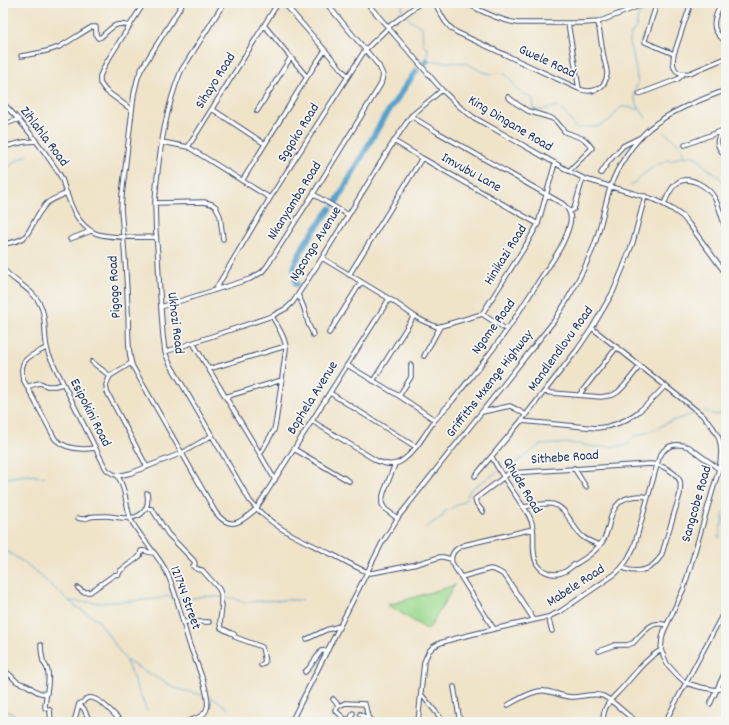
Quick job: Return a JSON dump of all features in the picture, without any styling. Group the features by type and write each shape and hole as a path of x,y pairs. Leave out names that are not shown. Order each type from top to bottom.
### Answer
{"street":[{"path":"132,110 106,91 101,86 99,78 101,71 144,3"},
{"name":"Pigogo Road","path":"183,3 142,68 138,76 134,94 122,195 123,237 131,362 216,513 224,521 230,524 238,523 256,509"},
{"name":"Ukhozi Road","path":"224,3 183,66 177,80 165,120 155,203 156,238 165,352 169,362 211,436 245,494 256,509 281,529 367,572"},
{"name":"Sihayo Road","path":"188,148 278,3"},
{"path":"284,3 348,76"},
{"path":"326,3 365,50"},
{"name":"King Dingane Road","path":"367,3 442,90 473,117 583,178 645,196 664,204 682,216 726,274"},
{"name":"Sgqoko Road","path":"215,290 270,198 365,50 388,28 420,3"},
{"name":"Gwele Road","path":"435,3 450,28 456,32 579,89 589,92 602,86 607,74 598,22"},
{"path":"465,3 496,18 506,21 568,23 598,22 647,3"},
{"path":"656,3 644,40 645,42 674,54"},
{"path":"691,3 674,54 672,61 673,66 680,73 690,73 726,58"},
{"path":"721,3 715,19 714,29 726,43"},
{"path":"568,23 579,89"},
{"path":"21,56 59,47 92,27 96,27 96,35 98,38 117,24 130,26"},
{"path":"264,24 307,77"},
{"path":"242,181 325,50"},
{"name":"Nkanyamba Road","path":"161,307 250,279 262,272 267,266 381,84 383,78 382,72 365,50"},
{"path":"257,111 291,57"},
{"path":"639,94 678,79 683,74"},
{"name":"Ngcongo Avenue","path":"165,352 272,316 287,308 298,295 322,258 411,116 442,90"},
{"name":"Griffiths Mxenge Highway","path":"291,722 382,543 397,518 554,321 568,300 578,282 594,245 610,187 626,156 650,128 671,114 726,90"},
{"path":"508,97 528,111 552,118 565,132 584,139 592,148 569,171"},
{"name":"Zihlahla Road","path":"3,103 19,119 60,174 76,216 84,226 91,231"},
{"path":"212,109 265,144"},
{"path":"411,116 563,204 569,212"},
{"path":"3,125 19,119"},
{"path":"685,145 726,129"},
{"path":"726,129 719,135 717,145 726,157"},
{"path":"601,173 609,161 623,146 640,138"},
{"path":"3,147 36,141"},
{"name":"Imvubu Lane","path":"394,141 538,224"},
{"path":"162,142 188,148 270,198"},
{"path":"349,274 422,158"},
{"name":"Hinikazi Road","path":"482,314 538,224 555,163"},
{"name":"Ngome Road","path":"395,464 402,461 416,447 435,420 453,400 507,330 559,250 570,221 569,212 574,209 583,178"},
{"path":"664,204 673,186 678,182 690,180 696,182 703,186 714,197 726,230"},
{"path":"3,244 16,242 24,238 46,204 67,193"},
{"path":"313,194 348,215"},
{"name":"Mandlendlovu Road","path":"475,476 526,415 577,350 592,328 613,292 623,268 645,196"},
{"path":"155,203 204,202 212,204 216,207 220,216 222,239"},
{"path":"70,239 91,231 102,235 156,238"},
{"path":"322,258 414,316 437,327 482,314 507,330"},
{"name":"Esipokini Road","path":"3,269 27,289 42,308 46,348 107,470 118,476"},
{"path":"329,333 361,282"},
{"path":"298,295 304,307 308,325 314,335"},
{"name":"Bophela Avenue","path":"256,509 389,299"},
{"path":"260,454 274,430 286,346 272,316"},
{"path":"373,381 414,316"},
{"path":"424,356 440,327"},
{"name":"Sangcobe Road","path":"592,328 701,414 712,425 718,436 721,450 719,469 684,588 662,639 662,650"},
{"path":"193,343 275,480"},
{"path":"209,369 286,346"},
{"path":"579,395 617,347"},
{"path":"46,348 29,357 23,364 21,372 23,379 55,440 66,447 88,449 95,448"},
{"path":"92,362 110,376"},
{"path":"131,362 110,376 106,385 107,392 147,467"},
{"path":"347,365 399,396 435,420"},
{"path":"399,396 411,377 411,365"},
{"path":"544,392 601,397 613,395 624,386 640,366"},
{"path":"225,397 282,380"},
{"path":"27,387 36,383 41,383 47,386 63,384"},
{"path":"521,421 597,428 607,427 624,420 641,410 650,403 665,386"},
{"path":"330,393 416,447"},
{"path":"482,412 510,406 526,415"},
{"path":"312,421 377,461 385,464 395,464 384,492 382,504 385,509 397,518"},
{"path":"118,476 131,473 182,453 211,436"},
{"name":"Mabele Road","path":"418,722 424,662 429,651 440,644 494,629 548,617 567,607 615,574 622,567 634,547 660,454 668,447 680,444 689,447 719,469"},
{"path":"721,450 726,445"},
{"path":"294,449 349,481"},
{"name":"Qhude Road","path":"492,457 531,519 535,559 542,569 553,574 565,572 592,554 606,535 612,514 619,503 624,499 632,497 648,497"},
{"path":"622,567 627,570 640,571 650,567 657,561 662,553 680,494 681,486 678,479 672,472 657,464"},
{"name":"Sithebe Road","path":"483,512 476,503 475,499 508,474 574,468 657,464"},
{"path":"574,468 586,487"},
{"name":"121744 Street","path":"118,476 123,488 131,518 140,534 167,573 206,692 208,706 206,711 203,714 185,722"},
{"path":"78,518 83,520 105,516 124,518 138,516 144,512 146,508 148,500 147,493"},
{"path":"524,507 549,504 559,506 583,537 600,545"},
{"path":"146,508 152,509 168,534 194,562 195,564 193,566 195,569 202,570 219,589 222,605 220,623 221,628 234,634 235,637 262,647 265,662 261,665"},
{"path":"494,629 452,563 452,554 455,550 464,545 533,529"},
{"path":"78,588 83,592 90,592 119,574 120,571 140,556 142,551 154,553"},
{"path":"367,572 372,573 413,565 440,557 452,559"},
{"path":"461,576 490,569 501,573 506,577 534,620"},
{"path":"665,722 726,608"},
{"path":"548,617 552,631"},
{"path":"184,622 209,622"},
{"path":"599,651 615,645 630,645 653,625 657,623 667,625"},
{"path":"307,639 326,630 340,626"},
{"path":"41,645 44,662 49,674 45,708 50,710 52,722"},
{"path":"305,672 321,651 328,650"},
{"path":"603,722 606,705 610,700 630,680 640,666 655,653 662,650 667,664 686,683 716,690 726,687"},
{"path":"3,656 6,672 23,685 28,686 37,692 44,694 47,693"},
{"path":"710,704 726,670"},
{"path":"454,687 460,722"},
{"path":"508,705 542,690 570,697 597,695 610,700 632,719 638,722"},
{"path":"421,694 444,722"},
{"path":"74,722 79,704 89,697 96,699 122,722"},
{"path":"333,699 339,706"},
{"path":"348,722 335,710 345,703 366,704 368,717 371,722"},
{"path":"79,704 84,709 90,722"},
{"path":"344,718 351,718 353,713"},
{"path":"360,714 371,722"}],"green space":[{"path":"455,585 428,630 388,605"}],"waterway":[{"path":"403,3 402,11 404,13"},
{"path":"646,118 636,102 635,93 638,83 630,47 630,40 631,34 636,27 638,17 647,6"},
{"path":"407,17 422,27 423,45 428,49 427,61 466,63 483,72 492,74 506,74 518,91 533,99 535,110 558,106 577,128 580,129 599,126 610,120 622,107 640,109"},
{"path":"335,204 382,121 416,71"},
{"path":"664,132 684,150 682,152 684,156 688,157 692,155 700,160 705,167 715,173 726,185"},
{"path":"3,169 8,169 14,162 28,155"},
{"path":"631,185 656,165 667,160 671,161 684,156"},
{"path":"296,284 294,265 305,243 330,209"},
{"path":"704,411 717,415 726,410"},
{"path":"502,469 523,458 540,445 571,443 595,447 624,446 635,436 652,431 669,422 693,414"},
{"path":"426,527 442,517 444,512 463,502 470,490 497,472"},
{"path":"3,479 28,475 45,477"},
{"path":"719,538 720,528 723,522 723,514 726,511"},
{"path":"3,549 34,570 75,606 98,620 125,659 147,711"},
{"path":"70,601 102,603 158,599 167,596 174,599"},
{"path":"180,597 183,599 205,596 233,598 242,602 302,600"},
{"path":"125,660 177,689 205,696"},
{"path":"208,697 216,700 228,709"},
{"path":"3,708 25,722"}]}
